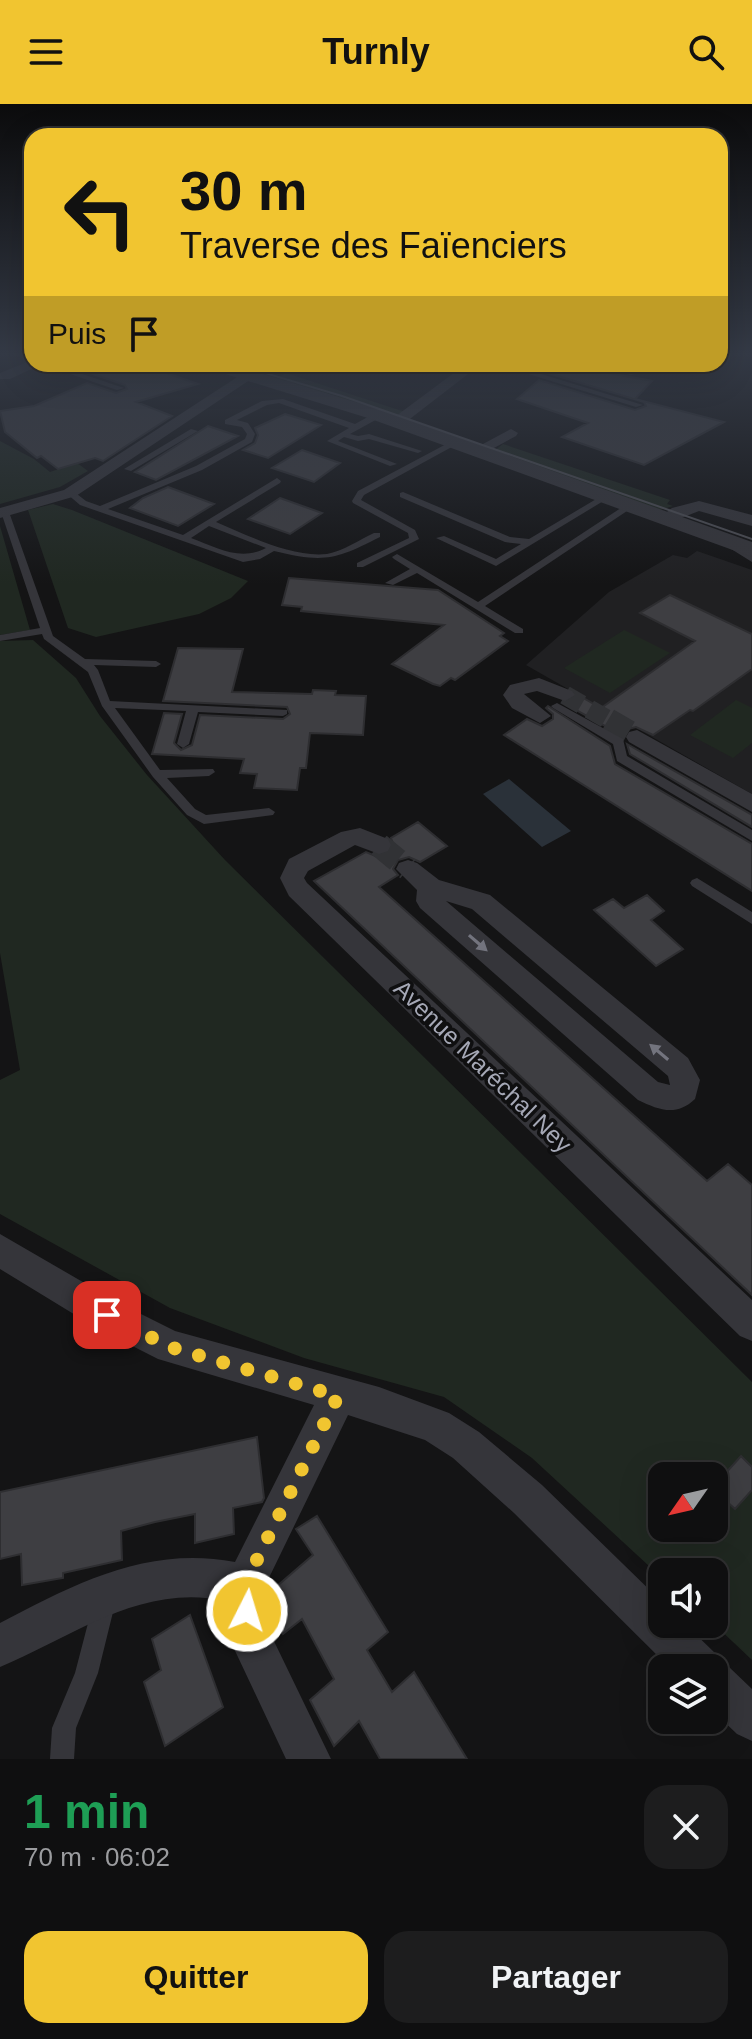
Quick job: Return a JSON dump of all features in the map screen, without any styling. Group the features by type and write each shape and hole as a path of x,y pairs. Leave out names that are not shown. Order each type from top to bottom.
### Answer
{"street":[{"path":"2,512 70,493 166,429"},
{"path":"418,429 752,550"},
{"path":"478,451 511,433"},
{"path":"666,519 684,507 697,504 752,521"},
{"path":"637,737 752,804"},
{"name":"Avenue Maréchal Ney","path":"379,845 360,836 349,838 298,865 292,878 298,889 752,1324"},
{"path":"408,869 430,887 481,902 678,1067 685,1080 685,1090 676,1098 663,1098 648,1091 429,901 430,887"},
{"path":"0,1250 107,1315 170,1347 379,1405 436,1426 466,1445 528,1499 686,1654"},
{"path":"309,1759 250,1638 245,1584 338,1396"},
{"path":"0,1646 59,1614 141,1583 192,1576 245,1584"},
{"path":"728,1696 752,1719"}],"lane":[{"path":"100,509 177,478 249,440 249,429"},
{"path":"351,429 331,441 393,464"},
{"path":"128,469 194,431"},
{"path":"343,434 358,439 369,436 418,451"},
{"path":"145,443 163,448"},
{"path":"360,565 414,539 412,532 356,501 361,493 455,443"},
{"path":"184,538 277,481"},
{"path":"70,493 83,503 243,559 257,557 273,548"},
{"path":"403,495 508,540 530,542"},
{"path":"441,538 496,563 606,497"},
{"path":"478,606 630,505"},
{"path":"2,512 48,637 73,658 85,662 156,664"},
{"path":"209,523 273,548 318,559 331,558 377,535"},
{"path":"724,540 752,559"},
{"path":"397,557 519,631"},
{"path":"390,583 417,569"},
{"path":"0,638 45,630"},
{"path":"85,662 93,670 106,704 157,774 191,812 204,820 269,812"},
{"path":"106,704 283,712"},
{"path":"554,706 619,742 621,758 752,836"},
{"path":"183,744 193,708"},
{"path":"157,774 209,772"},
{"path":"697,883 752,919"},
{"path":"62,1759 60,1745 69,1711 83,1684 107,1596"}],"shaded area":[{"path":"0,441 34,459 50,472 77,463 88,471 60,487 0,504"},
{"path":"503,444 670,500 667,504 673,506 660,510 494,451"},
{"path":"53,504 248,581 231,598 199,614 96,637 68,628 28,510"},
{"path":"0,526 30,630 0,635"},
{"path":"697,551 752,570 752,794 526,665 609,592 673,555 687,558"},
{"path":"624,630 670,653 610,693 564,668"},
{"path":"33,640 76,678 100,716 147,775 225,860 752,1382 752,1660 728,1637 728,1558 648,1558 648,1565 532,1458 444,1397 304,1358 170,1308 0,1214 0,1080 20,1070 0,953 0,641"},
{"path":"736,700 752,708 752,743 733,758 690,735"},
{"path":"509,779 571,831 542,847 483,794"}],"building":[{"path":"4,429 152,429 103,461 95,458 58,469 41,456 37,458"},
{"path":"203,429 218,429 238,436 156,480 135,472"},
{"path":"256,429 314,429 268,458 243,450 255,443 258,435"},
{"path":"576,429 711,429 644,465 562,437"},
{"path":"302,450 340,463 314,482 272,468"},
{"path":"168,487 214,504 178,526 130,508 143,498"},
{"path":"280,498 322,513 290,534 248,519"},
{"path":"289,578 438,590 504,633 500,636 508,641 455,680 451,678 440,686 433,684 392,664 444,625 301,611 302,607 282,605"},
{"path":"670,595 752,634 752,669 653,735 636,727 628,729 623,736 565,704 578,695 601,708 695,641 640,613"},
{"path":"178,648 243,649 232,692 312,694 313,690 336,691 335,695 366,696 363,735 310,733 306,768 300,768 297,790 254,788 257,774 240,773 244,759 152,754 164,713 182,714 174,743 181,750 192,745 200,715 283,719 290,714 287,707 163,701"},
{"path":"548,706 610,746 615,764 752,844 752,891 504,735 527,719 542,726 553,719 553,714 546,708"},
{"path":"627,744 752,815 752,827 630,754"},
{"path":"418,822 447,846 420,862 409,857 398,860 393,869 398,875 379,887 707,1181 728,1164 752,1185 752,1295 314,881 366,852 378,857 389,854 394,846 391,838"},
{"path":"647,895 664,911 651,920 683,949 656,966 594,910 613,899 624,908"},
{"path":"257,1437 264,1498 262,1502 233,1508 234,1534 195,1543 195,1514 155,1522 121,1531 122,1560 63,1573 63,1578 22,1585 21,1554 0,1559 0,1492"},
{"path":"741,1456 752,1467 752,1490 735,1509 728,1503 728,1470"},
{"path":"317,1516 388,1632 367,1650 392,1692 414,1672 467,1759 380,1759 359,1721 334,1746 310,1700 334,1679 302,1619 283,1634 271,1612 269,1593 313,1555 296,1529"},
{"path":"190,1615 223,1707 165,1746 144,1682 161,1670 152,1639"}],"tunnel":[{"path":"565,695 612,722"},
{"path":"608,720 637,737"},
{"path":"379,845 408,869"}],"tram line":[{"path":"437,429 752,539"}],"route":[{"path":"107,1315 170,1347 338,1396 245,1584 247,1611"}]}
